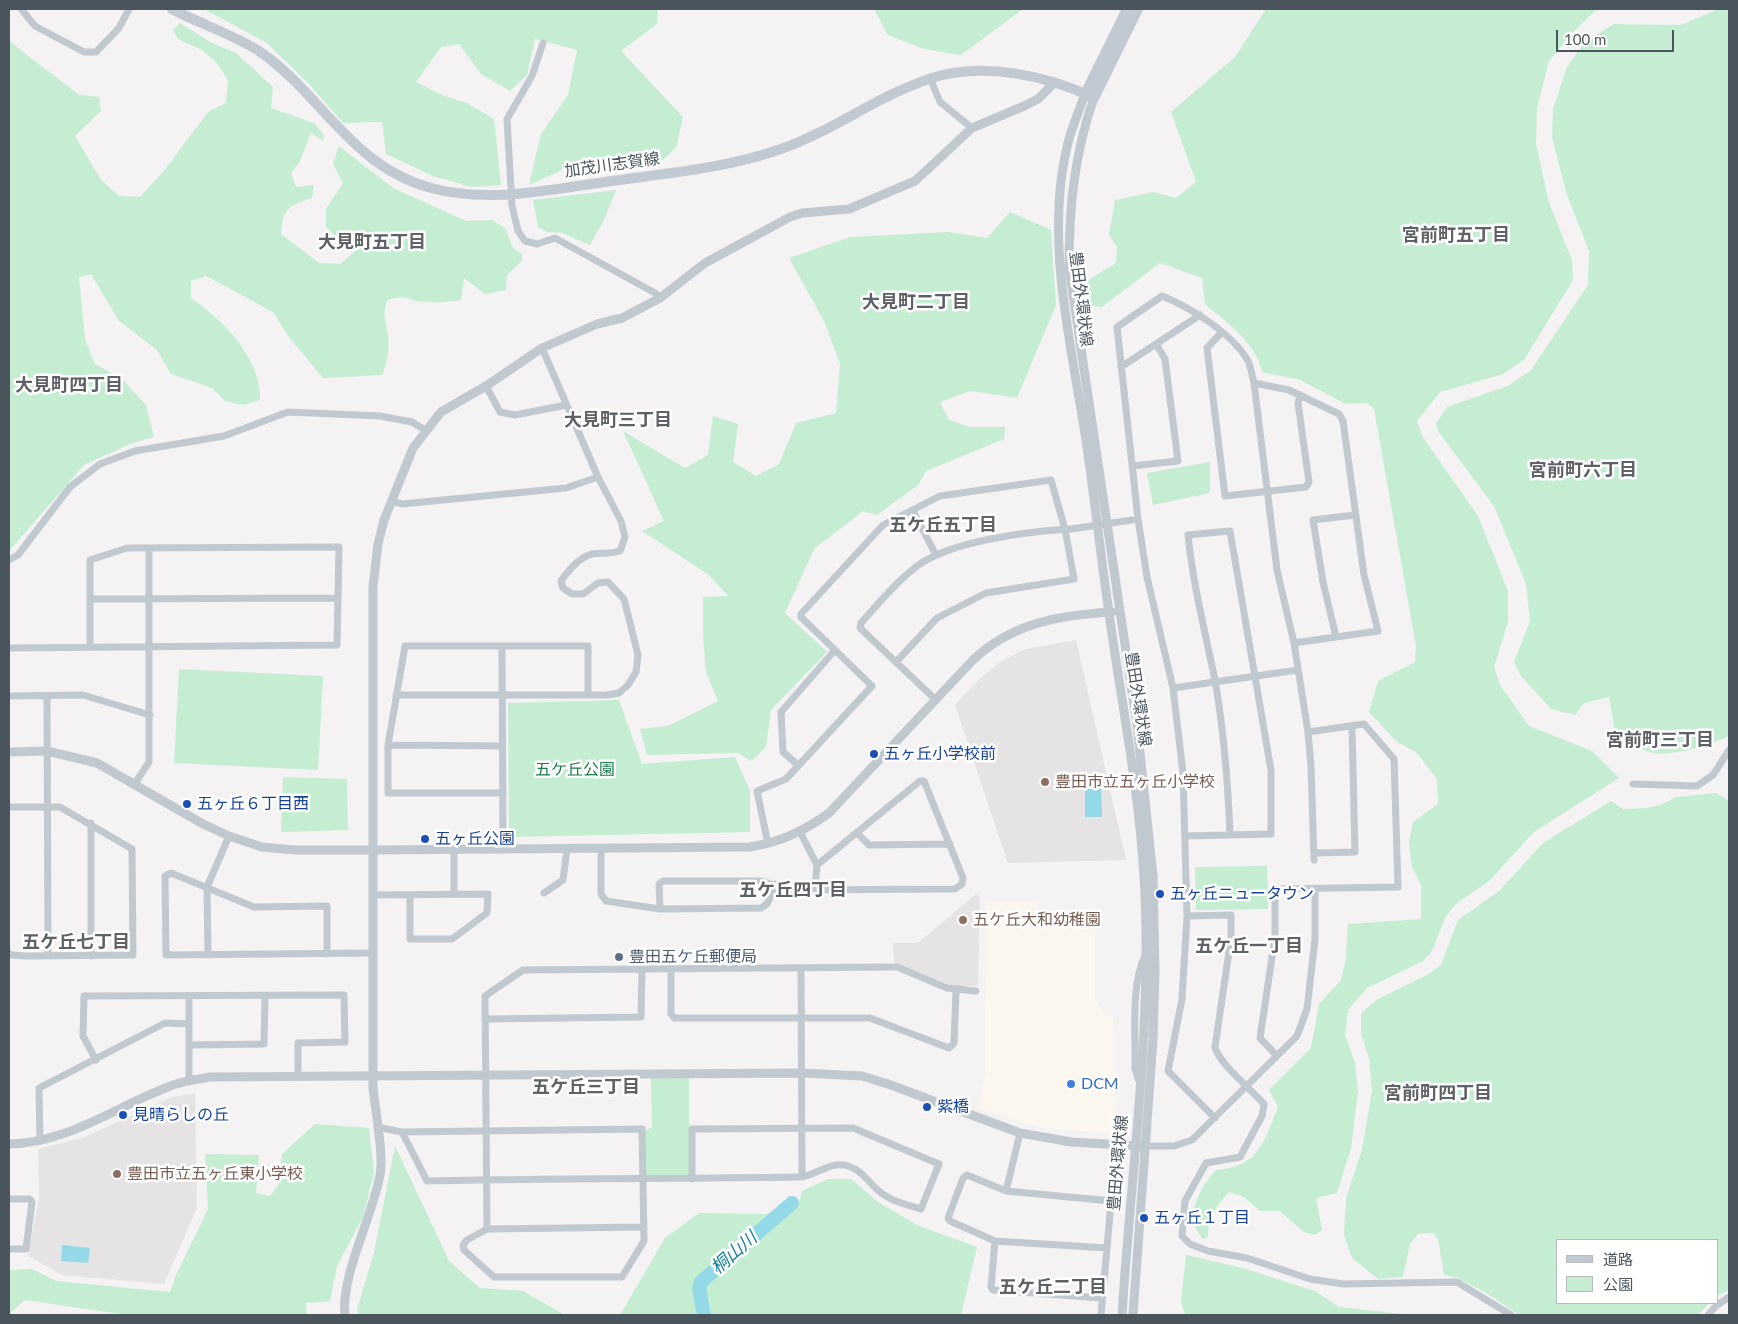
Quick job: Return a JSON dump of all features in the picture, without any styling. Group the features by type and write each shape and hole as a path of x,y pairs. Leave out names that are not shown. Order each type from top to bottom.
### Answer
{"main road":[{"name":"加茂川志賀線","path":"172,9 258,51 283,72 358,149 392,172 429,188 458,194 480,196 511,194 643,177 748,159 782,149 825,131 930,78 969,71 996,71 1020,74 1089,96"},
{"path":"1089,96 1127,9"},
{"path":"1089,96 1138,9"}],"street":[{"path":"21,9 35,26 84,52 96,52 119,28 129,9"},
{"path":"543,43 532,76 507,119 511,194 518,231 525,241 537,244 555,238 655,293 660,298"},
{"path":"930,78 940,102 972,128"},
{"path":"345,1315 349,1277 368,1222 380,1174 381,1162 374,1075 373,587 378,544 392,501 413,448 425,430 441,412 486,386 542,348 597,324 622,318 660,298 705,263 790,217 802,213 849,209 915,181 972,128 1038,99 1054,84"},
{"name":"豊田外環状線","path":"1089,96 1087,118 1073,180 1069,218 1069,268 1148,813 1153,876 1155,982 1146,1146 1133,1315"},
{"name":"豊田外環状線","path":"1089,96 1067,146 1059,217 1060,267 1088,450 1108,612 1130,743 1144,876 1146,953 1140,1081 1122,1315"},
{"path":"1215,1118 1168,1071 1182,999 1187,916 1183,773 1173,688 1135,520 1132,466 1117,327 1162,296 1200,315 1238,348 1248,361 1254,383 1277,570 1294,643 1308,732 1314,857 1355,852 1352,726"},
{"path":"1121,367 1200,315"},
{"path":"1221,333 1207,348 1225,496 1306,487 1309,482 1298,403 1300,395"},
{"path":"1132,466 1178,461 1166,358 1156,344"},
{"path":"396,695 588,695 619,693 636,672 638,655 624,599 616,589 608,582 598,583 583,594 572,594 563,588 561,581 576,564 591,554 608,555 620,551 625,537 620,521 598,477 542,348"},
{"path":"1254,383 1289,390 1339,414 1343,420 1364,575 1378,631 1294,643"},
{"path":"486,386 500,412 508,414 515,415 566,405"},
{"path":"9,560 18,555 70,486 100,464 135,451 224,436 288,412 380,416 412,422 425,430"},
{"path":"392,501 402,504 566,488 598,477"},
{"path":"768,844 757,792 786,779 872,686 801,617 801,614 883,525 940,496 1050,480 1068,529 1074,579 986,593 937,618 896,662"},
{"path":"913,511 936,555"},
{"path":"1336,637 1323,582 1313,520 1355,515"},
{"path":"936,700 860,628 861,623 908,574 936,555 976,542 1135,520"},
{"path":"1185,836 1230,835 1271,834 1271,770 1256,676 1235,572 1230,531 1188,535 1193,580 1215,682 1228,773 1230,835"},
{"path":"9,648 337,645 339,547 127,548 90,560 90,647"},
{"path":"134,785 149,762 148,548"},
{"path":"90,598 338,598"},
{"path":"9,752 47,751 97,763 229,836 262,847 295,850 742,848 768,844 800,832 829,813 980,653 1011,632 1044,620 1120,611"},
{"path":"503,793 388,793 388,744 405,646 588,646 588,695"},
{"path":"502,646 503,849"},
{"path":"798,766 783,752 780,712 835,650"},
{"path":"1173,688 1298,670"},
{"path":"9,696 83,696 150,716"},
{"path":"47,696 48,956"},
{"path":"1277,1056 1260,1038 1275,937 1275,889 1398,887 1394,759 1364,724 1308,732"},
{"path":"388,744 502,746"},
{"path":"1633,784 1697,786 1713,775 1729,750"},
{"path":"660,909 659,884 663,882 762,881 790,890 955,889 962,884 963,873 924,781 920,781 816,865"},
{"path":"9,807 60,807 91,823 132,849 133,955 48,956 11,955 9,953"},
{"path":"91,823 92,956"},
{"path":"800,832 816,865 816,889"},
{"path":"857,833 869,845 950,844"},
{"path":"208,955 208,887 229,836"},
{"path":"544,894 563,880 567,849"},
{"path":"601,849 603,899 660,909 764,908 776,884"},
{"path":"454,850 454,894"},
{"path":"327,954 327,906 254,907 171,873 165,876 166,955 327,954 373,953"},
{"path":"9,1144 40,1141 85,1127 161,1089 209,1077 802,1073 862,1076 1020,1133 1071,1142 1135,1146 1174,1146 1192,1140 1297,1036 1307,1009 1315,939 1315,889"},
{"path":"373,895 488,894 488,913 452,939 410,939 410,895"},
{"path":"1187,916 1231,915 1231,938 1214,1047 1218,1058 1248,1085 1264,1104 1262,1116 1240,1157 1206,1163 1185,1202 1182,1236 1190,1244 1208,1251 1247,1258 1310,1280 1343,1284 1457,1282 1511,1315"},
{"path":"487,1229 485,996 522,970 897,967 956,990 976,991"},
{"path":"485,1019 641,1017 642,968"},
{"path":"670,968 671,1014 674,1018 875,1018 949,1048 954,1043 956,990"},
{"path":"801,968 802,1177"},
{"path":"96,1060 83,1036 84,996 344,995 345,1042 298,1043 298,1075"},
{"path":"189,996 189,1081"},
{"path":"189,1044 264,1044 265,996"},
{"path":"40,1141 39,1088 165,1023 189,1024"},
{"path":"377,1127 402,1132 642,1129 644,1241 622,1277 511,1279 494,1277 464,1250 463,1245 467,1240 487,1229 643,1227"},
{"path":"402,1132 427,1181 802,1177 831,1164 848,1166 861,1172 885,1196 921,1209 939,1164 853,1128 692,1129 692,1178"},
{"path":"1006,1191 1020,1133"},
{"path":"1100,1315 1107,1248 1110,1201 1006,1191 967,1175 963,1178 948,1218 950,1221 995,1241 1107,1248"},
{"path":"9,1199 30,1199 32,1202 26,1249 9,1249"},
{"path":"995,1241 991,1287 993,1290 1102,1298"},
{"path":"1708,1315 1716,1306 1729,1297"}],"shaded area":[{"name":"豊田市立五ヶ丘小学校","path":"1076,640 1126,860 1008,863 955,705 979,679 1003,660 1026,649"},
{"name":"五ケ丘大和幼稚園","path":"976,894 980,896 978,986 953,986 894,963 893,943 918,943"},
{"path":"986,901 1037,901 1038,917 1078,914 1095,929 1095,999 1106,1016 1113,1016 1116,1134 1038,1127 978,1109 985,1075"},
{"name":"豊田市立五ヶ丘東小学校","path":"195,1093 197,1208 164,1284 62,1275 28,1256 39,1198 38,1149 85,1137 170,1098"}],"green space":[{"path":"204,9 658,9 657,24 621,51 683,117 676,148 656,166 620,168 596,158 570,162 560,171 529,185 541,134 568,95 577,50 535,39 527,75 510,91 481,74 459,44 441,47 416,82 444,96 467,103 494,119 501,185 471,187 433,176 386,154 382,122 343,123 309,84 267,43"},
{"path":"874,9 1023,9 961,55 924,49 888,35"},
{"path":"1266,9 1597,9 1572,33 1549,61 1537,108 1536,144 1549,203 1572,260 1573,280 1524,360 1503,374 1440,392 1417,421 1422,436 1478,516 1508,591 1508,622 1494,667 1500,685 1529,726 1592,751 1619,778 1534,832 1489,881 1457,903 1446,916 1432,951 1423,961 1367,988 1348,1010 1345,1035 1355,1062 1358,1092 1351,1148 1337,1193 1316,1198 1322,1230 1315,1235 1304,1232 1280,1211 1260,1211 1244,1197 1229,1192 1214,1213 1209,1224 1208,1237 1203,1239 1194,1222 1194,1213 1199,1194 1216,1170 1242,1164 1251,1158 1264,1142 1278,1107 1269,1090 1311,1048 1319,1004 1341,980 1346,958 1348,924 1421,919 1421,885 1412,867 1409,842 1413,822 1438,804 1437,779 1417,753 1396,741 1369,712 1378,681 1415,662 1416,646 1374,409 1367,403 1346,404 1300,380 1262,372 1247,342 1205,304 1202,278 1160,263 1102,307 1092,306 1085,282 1116,263 1117,247 1109,235 1115,200 1154,192 1176,198 1196,182 1171,112 1235,57"},
{"path":"1718,9 1729,9 1729,736 1690,750 1658,753 1649,752 1616,737 1609,697 1584,703 1575,715 1551,709 1521,676 1514,662 1530,621 1526,584 1494,506 1438,431 1436,423 1447,407 1508,386 1531,370 1588,285 1589,251 1567,195 1552,138 1553,109 1567,67 1585,42 1614,24 1681,25"},
{"path":"180,23 212,43 236,53 273,87 271,108 314,123 324,135 323,141 311,133 299,163 291,173 296,187 314,185 312,198 297,203 288,209 283,219 281,234 319,263 340,264 358,249 352,239 335,236 326,227 326,209 343,183 333,164 339,146 393,188 466,221 492,220 505,228 513,248 522,254 522,261 507,275 506,290 485,294 464,278 461,300 430,302 400,297 387,300 385,314 389,340 387,361 382,375 323,378 289,337 273,312 206,276 191,281 191,298 227,329 247,355 254,370 259,385 260,400 243,405 225,401 212,388 171,374 157,350 119,321 91,274 79,277 85,339 95,364 122,379 146,405 154,437 130,444 84,465 9,551 9,41 79,95 99,97 101,111 75,136 101,180 119,196 140,197 163,172 209,111 226,103 228,80 216,62 202,50 178,39 173,30"},
{"path":"616,190 603,222 590,245 562,233 547,232 538,227 533,200"},
{"path":"1010,212 1051,230 1056,305 1017,398 970,391 940,402 949,420 969,427 1005,427 1004,439 926,471 918,485 877,515 863,511 814,549 785,613 827,652 771,710 766,747 751,761 738,753 647,755 640,729 668,726 718,701 706,672 703,637 703,597 728,596 709,575 642,531 664,521 623,431 685,468 708,455 713,416 738,424 733,462 756,476 779,464 796,423 836,413 840,364 825,323 789,258 851,237 948,232 987,238"},
{"path":"1210,462 1210,493 1153,505 1147,473"},
{"path":"179,669 323,676 318,770 174,763"},
{"name":"五ケ丘公園","path":"619,700 642,764 735,757 750,791 750,832 509,837 508,703"},
{"path":"283,777 347,779 348,830 281,832"},
{"path":"1716,793 1729,801 1729,1290 1718,1296 1718,1239 1556,1239 1556,1304 1708,1304 1698,1315 1519,1315 1488,1294 1458,1278 1444,1275 1438,1239 1433,1233 1418,1234 1410,1244 1403,1277 1378,1279 1352,1258 1344,1235 1346,1199 1362,1149 1372,1091 1369,1058 1361,1034 1361,1014 1376,1000 1429,974 1441,965 1458,920 1499,891 1543,843 1611,801 1623,809 1647,808 1661,805 1676,797"},
{"path":"1267,866 1268,909 1196,910 1195,867"},
{"path":"651,1078 689,1078 689,1175 646,1175 645,1131 652,1127"},
{"path":"315,1124 369,1128 374,1173 363,1217 337,1266 330,1301 306,1303 307,1315 127,1315 25,1300 9,1314 9,1270 32,1269 56,1281 170,1292 176,1275 208,1209 205,1154 259,1155 256,1193 270,1196 279,1184 282,1154"},
{"path":"395,1146 449,1261 480,1288 523,1291 565,1315 358,1315 357,1309 374,1253"},
{"path":"828,1179 851,1179 878,1202 919,1226 977,1247 961,1315 620,1315 665,1238 699,1213 766,1214 799,1202 802,1191"},
{"path":"1186,1255 1243,1268 1315,1291 1339,1307 1412,1315 1185,1315 1181,1301"}],"water":[{"path":"1085,787 1101,787 1102,817 1085,817"},
{"path":"62,1245 90,1248 88,1263 61,1261"}],"waterway":[{"name":"桐山川","path":"704,1315 699,1289 701,1282 792,1203"}],"place":[{"name":"五ヶ丘小学校前","path":"874,754"},
{"name":"豊田市立五ヶ丘小学校","path":"1045,782"},
{"name":"五ヶ丘６丁目西","path":"187,804"},
{"name":"五ヶ丘公園","path":"425,839"},
{"name":"五ヶ丘ニュータウン","path":"1160,894"},
{"name":"五ケ丘大和幼稚園","path":"963,920"},
{"name":"豊田五ケ丘郵便局","path":"619,957"},
{"name":"DCM","path":"1071,1084"},
{"name":"紫橋","path":"927,1107"},
{"name":"見晴らしの丘","path":"123,1115"},
{"name":"豊田市立五ヶ丘東小学校","path":"117,1174"},
{"name":"五ヶ丘１丁目","path":"1144,1218"}],"district":[{"name":"宮前町五丁目","path":"1456,235"},
{"name":"大見町五丁目","path":"372,242"},
{"name":"大見町二丁目","path":"916,302"},
{"name":"大見町四丁目","path":"69,385"},
{"name":"大見町三丁目","path":"618,420"},
{"name":"宮前町六丁目","path":"1583,470"},
{"name":"五ケ丘五丁目","path":"943,525"},
{"name":"宮前町三丁目","path":"1660,740"},
{"name":"五ケ丘四丁目","path":"793,890"},
{"name":"五ケ丘七丁目","path":"76,942"},
{"name":"五ケ丘一丁目","path":"1249,946"},
{"name":"五ケ丘三丁目","path":"586,1087"},
{"name":"宮前町四丁目","path":"1438,1093"},
{"name":"五ケ丘二丁目","path":"1053,1287"}]}
